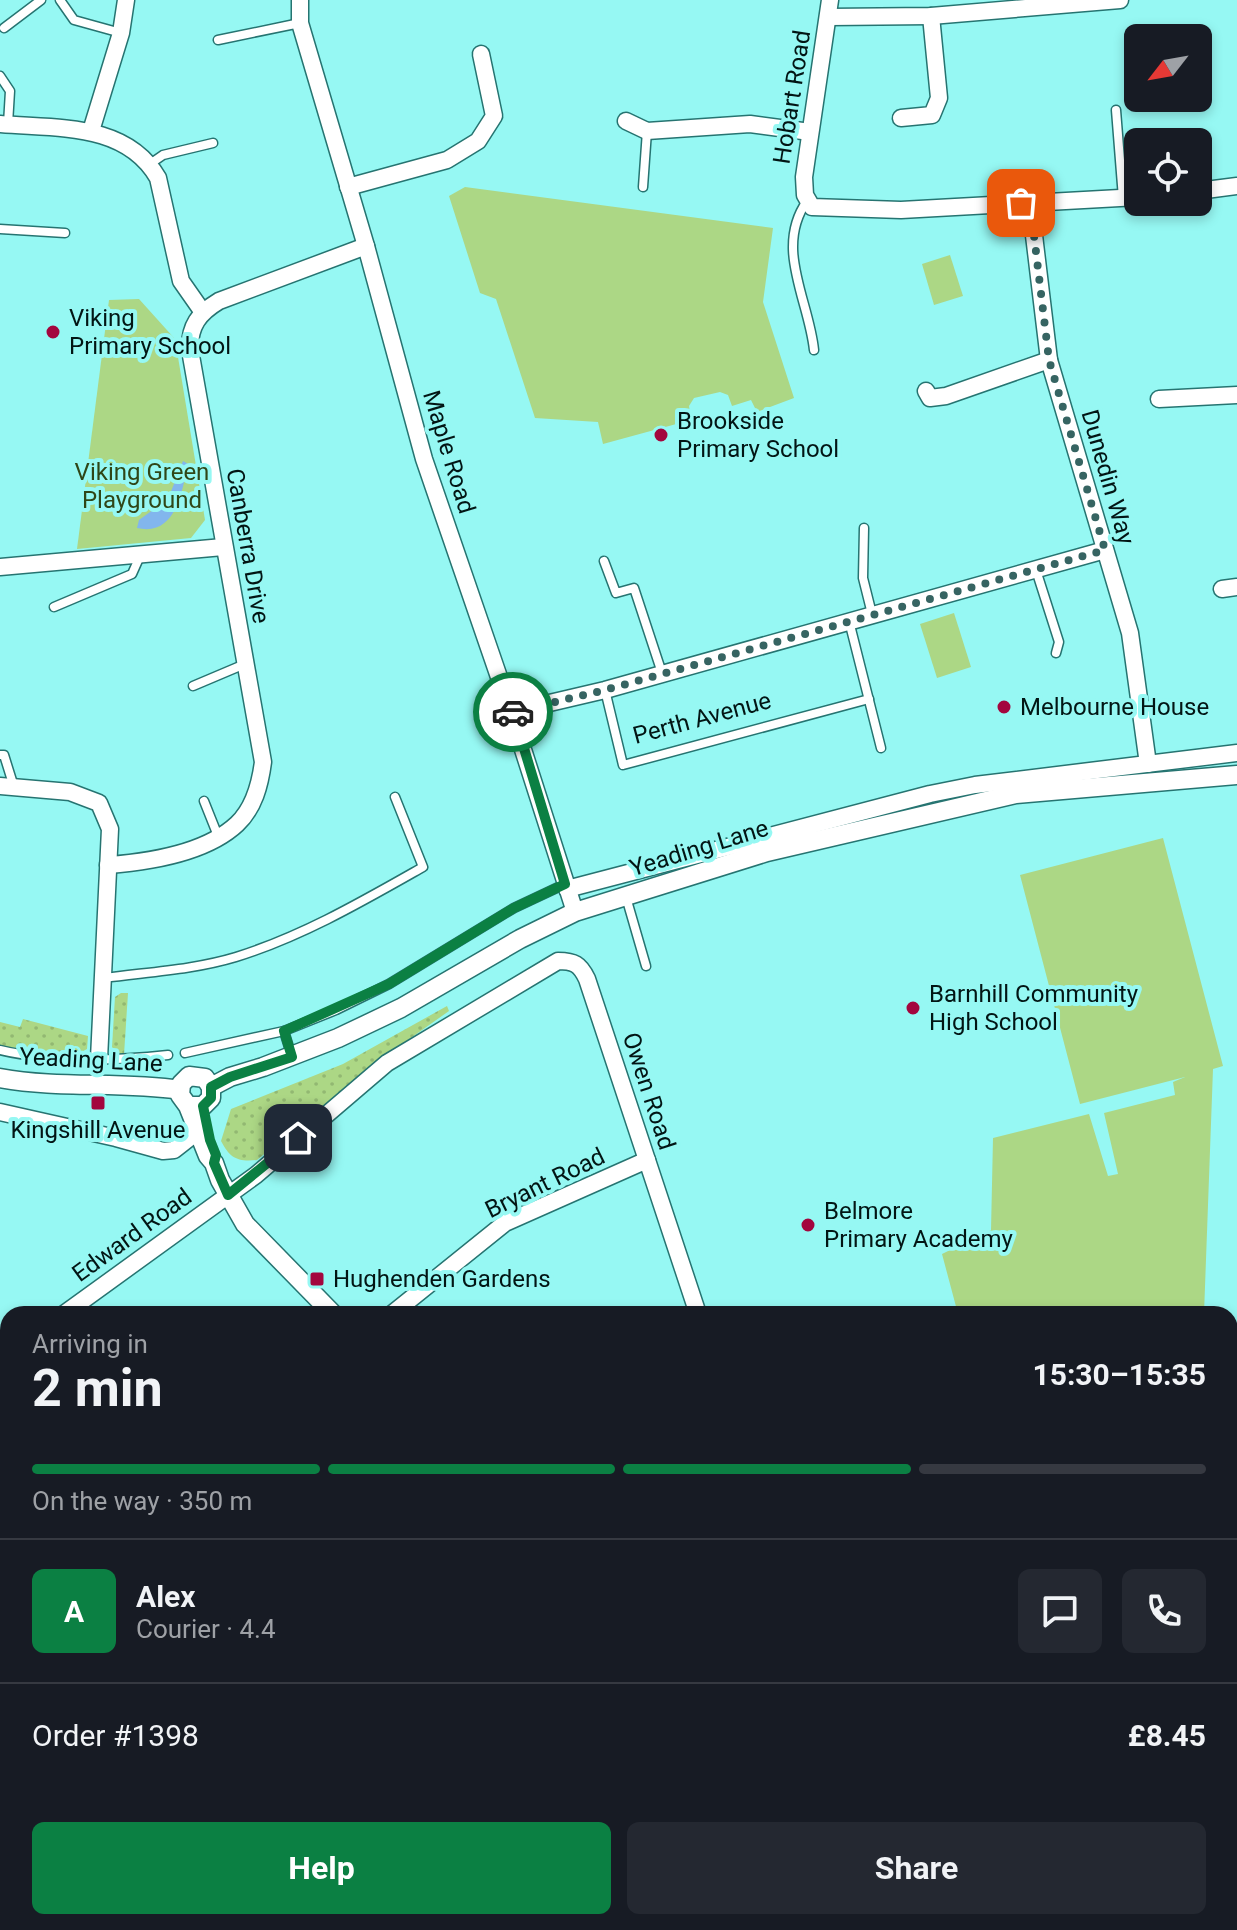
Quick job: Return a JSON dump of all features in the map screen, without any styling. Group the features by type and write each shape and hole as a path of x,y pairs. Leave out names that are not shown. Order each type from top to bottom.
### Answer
{"street":[{"path":"91,131 121,33 126,0"},
{"name":"Maple Road","path":"300,0 300,23 366,246 424,459 511,712 575,912"},
{"path":"829,9 931,16 1120,0"},
{"name":"Hobart Road","path":"807,201 804,177 829,9"},
{"path":"901,118 932,115 939,98 931,16"},
{"path":"348,187 447,160 478,141 494,116 481,54"},
{"path":"626,121 647,131 750,124 810,132"},
{"path":"4,124 91,131 120,141 150,164 158,178 181,281 202,311 219,301 366,246"},
{"path":"1212,189 1237,186"},
{"path":"807,201 817,209 901,210 1124,198"},
{"name":"Dunedin Way","path":"1030,202 1049,360 1130,633 1148,764"},
{"name":"Canberra Drive","path":"108,865 146,862 219,837 237,824 251,806 260,786 263,762 190,350 189,337 202,311"},
{"path":"926,391 930,398 946,396 1049,360"},
{"path":"1159,399 1237,395"},
{"path":"0,567 223,547"},
{"path":"511,712 605,690 1105,550"},
{"path":"566,887 975,785 1237,753"},
{"name":"Yeading Lane","path":"190,1100 184,1080 194,1075 205,1078 211,1087 230,1077 292,1057 401,1008 520,939 575,912 767,852 1016,794 1237,775"},
{"path":"7,787 70,792 99,803 110,829 99,1059"},
{"name":"Owen Road","path":"228,1195 256,1175 387,1063 558,961 571,961 581,966 695,1306"},
{"name":"Yeading Lane","path":"0,1078 30,1083 146,1085 190,1100"},
{"path":"190,1100 211,1098 211,1087"},
{"path":"190,1100 216,1155 214,1163"},
{"path":"190,1100 197,1132 228,1195 253,1233 325,1306"},
{"path":"0,1112 163,1151 175,1150 197,1132"},
{"name":"Bryant Road","path":"402,1306 505,1223 647,1160"},
{"name":"Edward Road","path":"75,1306 228,1195"}],"lane":[{"path":"4,28 41,0"},
{"path":"60,0 74,20 121,33"},
{"path":"218,40 300,23"},
{"path":"0,76 10,91 4,124"},
{"path":"1116,110 1124,160"},
{"path":"643,187 647,131"},
{"path":"150,164 163,155 213,143"},
{"path":"807,201 795,227 793,253 814,350"},
{"path":"0,229 65,233"},
{"path":"864,528 863,578 872,614"},
{"path":"54,607 132,574 140,555"},
{"path":"604,561 616,593 634,588 662,673"},
{"path":"1036,569 1059,642 1056,653"},
{"path":"849,620 881,748"},
{"path":"193,686 245,664"},
{"name":"Perth Avenue","path":"605,690 623,765 869,699"},
{"path":"0,755 4,755 7,787"},
{"path":"103,978 194,967 280,942 351,908 423,867 395,797"},
{"path":"204,801 219,837"},
{"path":"185,1053 284,1031 389,984 514,908 566,887"},
{"path":"626,896 646,966"},
{"path":"284,1031 292,1057"},
{"path":"0,1050 52,1058 168,1055"}],"green space":[{"path":"465,187 773,228 763,302 794,398 757,412 751,400 732,406 728,395 720,392 694,398 689,406 691,420 603,444 598,422 535,418 496,299 480,293 449,196"},
{"path":"950,255 963,296 934,305 922,264"},
{"name":"Viking Green Playground","path":"139,299 175,339 205,520 191,538 77,549 109,300"},
{"path":"954,613 971,667 937,678 920,624"},
{"path":"1163,838 1223,1066 1213,1069 1204,1306 956,1306 942,1254 991,1230 993,1138 1089,1114 1108,1176 1118,1174 1104,1113 1175,1095 1173,1082 1185,1077 1080,1104 1020,875"},
{"path":"128,993 124,1055 119,1055 112,1047 115,997"},
{"path":"447,1006 449,1011 374,1064 257,1160 235,1158 224,1147 221,1141 231,1109 343,1064"},
{"path":"23,1019 88,1036 87,1049 76,1055 0,1046 0,1022 20,1027"}],"water":[{"path":"183,461 188,464 183,487 169,519 161,526 137,528 139,520 168,499"}],"way so far":[{"path":"513,712 605,690 1105,550 1049,360 1030,202 1021,203"}],"place":[{"name":"Viking Primary School","path":"53,332"},
{"name":"Brookside Primary School","path":"661,435"},
{"name":"Melbourne House","path":"1004,707"},
{"name":"Barnhill Community High School","path":"913,1008"},
{"name":"Kingshill Avenue","path":"98,1103"},
{"name":"Belmore Primary Academy","path":"808,1225"},
{"name":"Hughenden Gardens","path":"317,1279"}],"route":[{"path":"298,1138 228,1195 214,1163 216,1155 203,1106 211,1098 211,1087 230,1077 292,1057 284,1031 389,984 514,908 565,884 513,712"}]}
